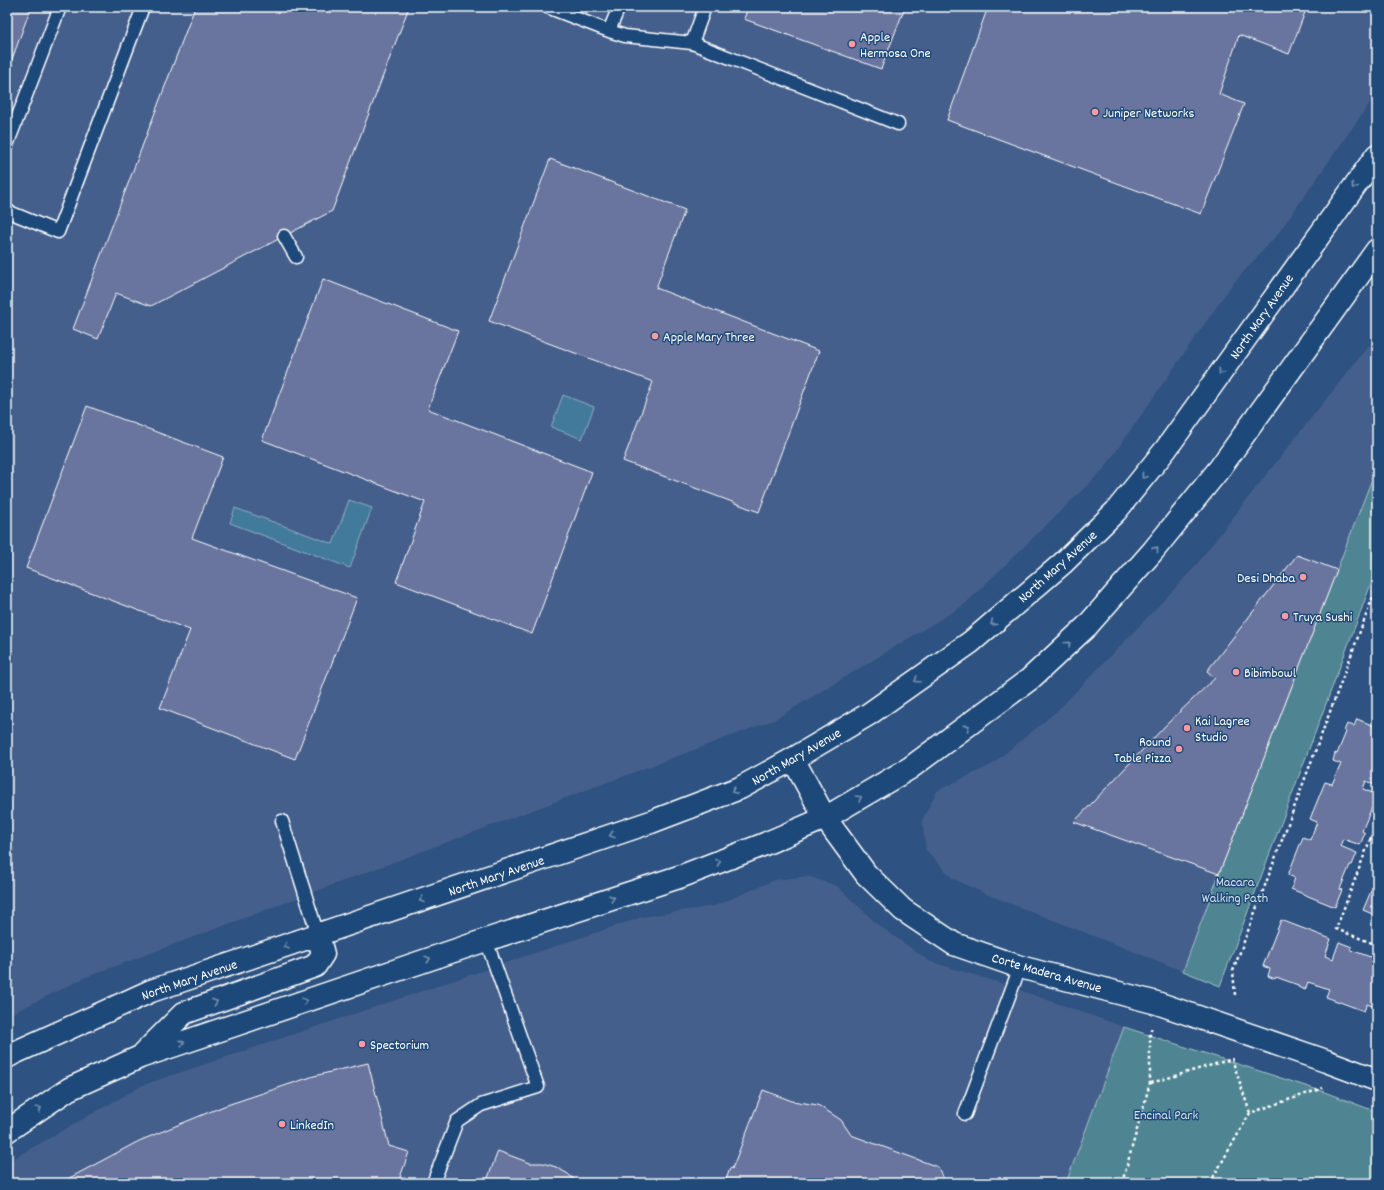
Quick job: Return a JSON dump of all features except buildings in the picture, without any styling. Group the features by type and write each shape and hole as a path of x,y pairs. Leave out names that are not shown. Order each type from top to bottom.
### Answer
{"main road":[{"name":"North Mary Avenue","path":"7,1057 151,991 651,822 740,788 793,759 869,714 971,642 1063,563 1116,511 1166,449 1377,155"},
{"path":"7,1131 69,1088 140,1057 486,940 682,876 760,846 825,818 910,768 954,737 1030,679 1087,626 1153,552 1220,468 1377,250"},
{"name":"Corte Madera Avenue","path":"793,759 825,818 866,874 903,910 954,944 1020,967 1157,1003 1377,1080"},
{"path":"140,1057 184,1013 315,966 323,954 318,935"}],"lane":[{"path":"7,145 60,7"},
{"path":"7,212 58,232 143,7"},
{"path":"547,7 609,32 625,36 692,43 898,124"},
{"path":"609,32 619,7"},
{"path":"692,43 705,7"},
{"path":"284,236 296,257"},
{"path":"282,821 318,935"},
{"path":"434,1183 457,1121 481,1105 538,1087 486,940"},
{"path":"964,1114 1020,967"}],"path":[{"path":"1235,995 1233,971 1377,586"},
{"path":"1377,822 1336,929 1377,946"},
{"path":"1370,840 1377,842"},
{"path":"1122,1183 1150,1083 1150,1033 1157,1003"},
{"path":"1150,1083 1232,1059 1250,1113"},
{"path":"1210,1183 1250,1113 1323,1088"}],"shaded area":[{"path":"7,7 1377,7 1377,93 1277,235 1231,286 1103,470 964,605 774,720 84,978 7,1016"},
{"path":"1369,345 1377,349 1377,466 1183,971 986,894 953,879 926,850 922,820 937,791 991,765 1057,711 1125,641 1193,569"},
{"path":"563,395 594,407 582,439 551,427"},
{"path":"349,500 372,508 350,568 230,523 235,508 333,544"},
{"path":"807,876 837,886 877,924 929,961 997,982 1124,1027 1066,1183 7,1183 7,1162 143,1085 642,917 714,906 775,880"}],"green space":[{"name":"Macara Walking Path","path":"1377,466 1377,568 1220,986 1183,971"},
{"name":"Encinal Park","path":"1124,1027 1327,1093 1377,1112 1377,1183 1066,1183"}],"place":[{"name":"Apple Hermosa One","path":"852,44"},
{"name":"Juniper Networks","path":"1095,112"},
{"name":"Apple Mary Three","path":"655,336"},
{"name":"Desi Dhaba","path":"1303,577"},
{"name":"Truya Sushi","path":"1285,616"},
{"name":"Bibimbowl","path":"1236,672"},
{"name":"Kai Lagree Studio","path":"1187,728"},
{"name":"Round Table Pizza","path":"1179,749"},
{"name":"Spectorium","path":"362,1044"},
{"name":"LinkedIn","path":"282,1124"}]}
